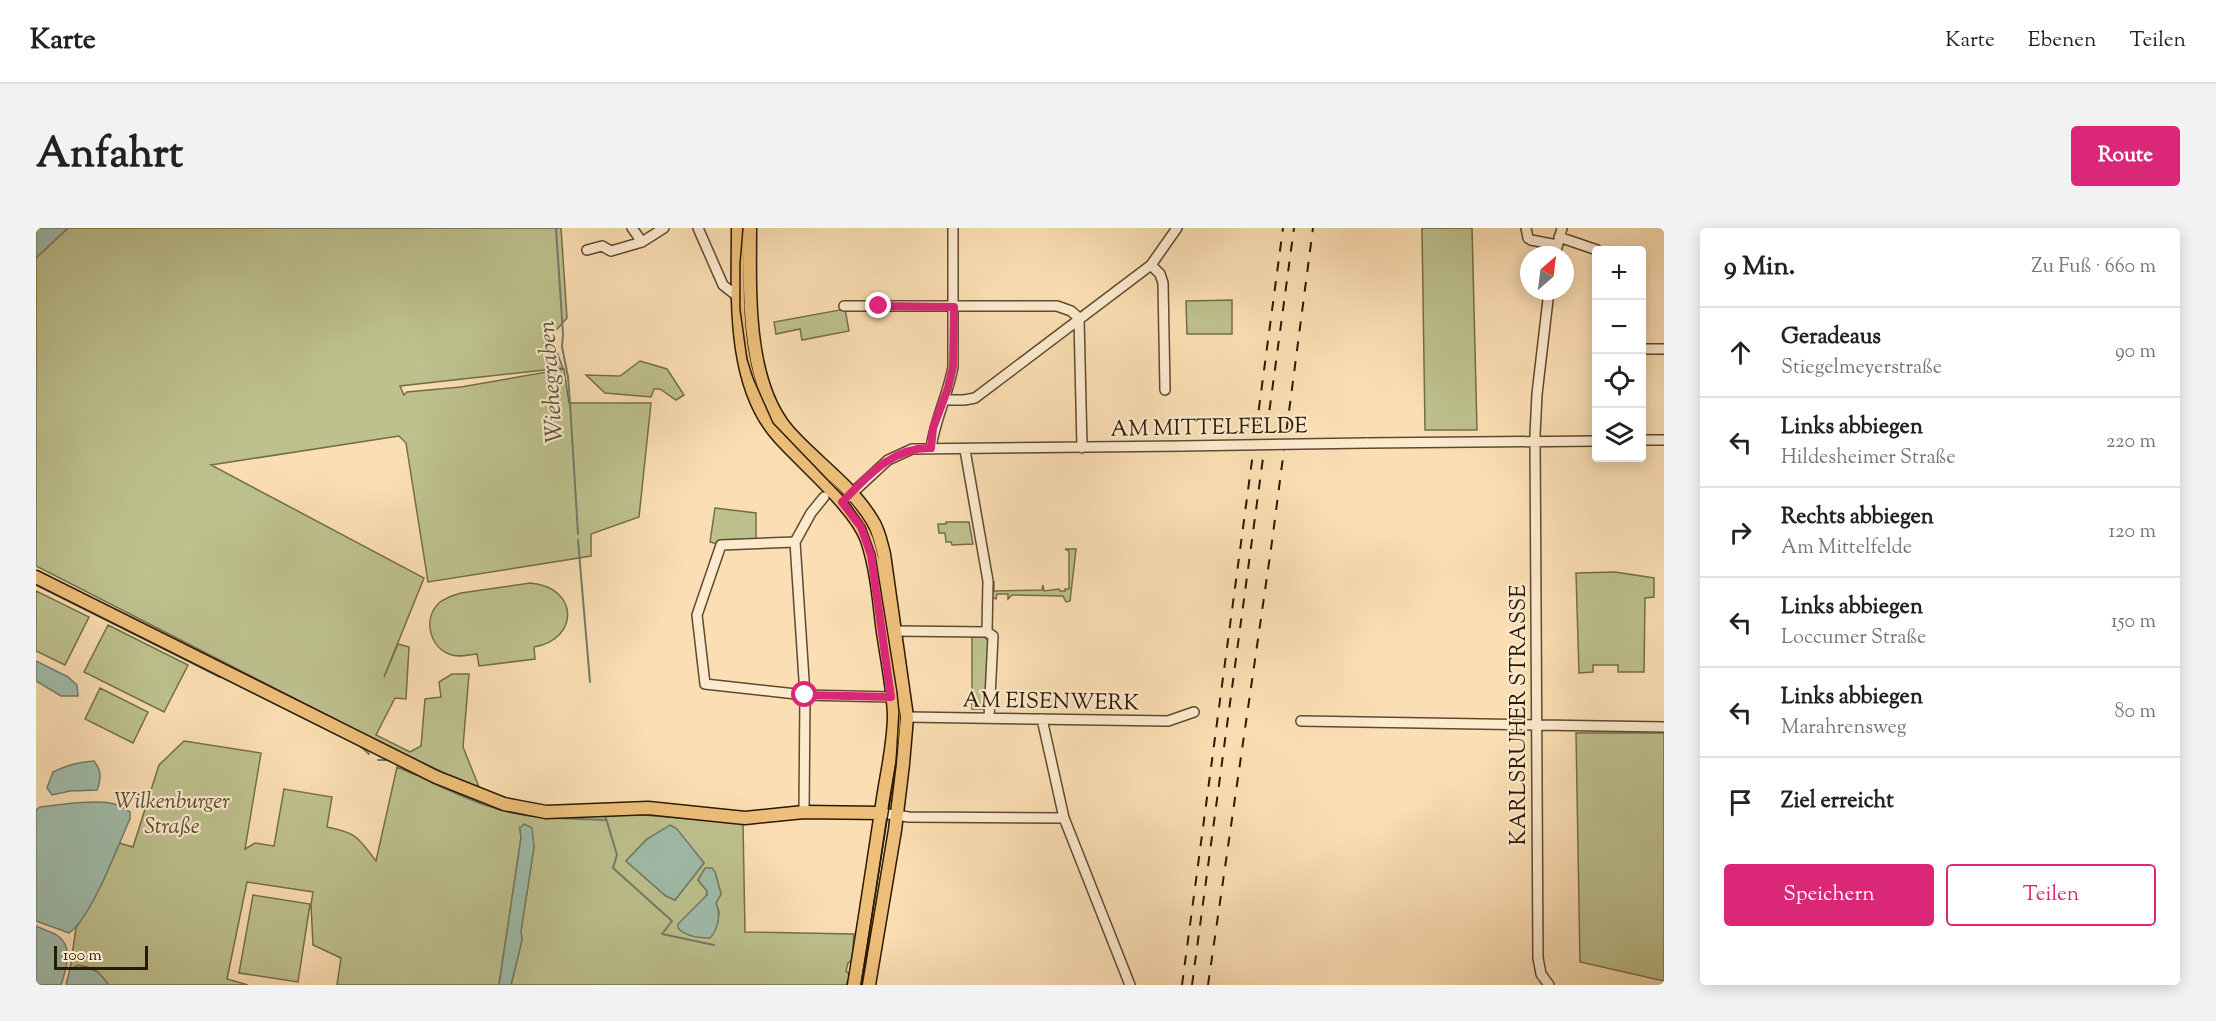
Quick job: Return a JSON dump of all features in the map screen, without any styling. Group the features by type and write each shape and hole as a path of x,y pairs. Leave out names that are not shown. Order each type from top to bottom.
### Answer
{"main road":[{"path":"738,228 739,334 745,365 765,417 777,435 846,498 864,508 878,531 884,554 907,717 897,815 870,985"},
{"path":"750,228 752,331 757,362 766,392 786,429 846,498 861,527 871,555 894,716 854,985"},
{"path":"36,578 436,777 504,804 546,812 648,808 745,818 804,812 881,813"}],"street":[{"path":"632,228 642,242"},
{"path":"587,250 602,246 611,251 642,242 664,228"},
{"path":"698,228 723,285 737,296"},
{"path":"931,448 933,428 953,367 953,228"},
{"path":"944,400 975,398 1151,265 1177,228"},
{"path":"1526,228 1528,238 1531,240 1558,241 1592,249"},
{"path":"1151,265 1160,274 1163,283 1165,390"},
{"name":"KARLSRUHER STRASSE","path":"1548,300 1537,394 1535,442 1538,958 1541,974 1549,985"},
{"path":"844,306 1063,306 1071,310 1079,318 1082,448"},
{"path":"1646,350 1664,349"},
{"path":"1646,440 1664,440"},
{"name":"AM MITTELFELDE","path":"846,498 888,460 912,449 1592,441"},
{"path":"965,450 988,581 987,632"},
{"path":"804,812 805,695 795,542 811,513 824,497"},
{"path":"795,542 721,545 698,615 705,684 805,695 891,697"},
{"path":"895,631 987,632 993,636 989,718"},
{"name":"AM EISENWERK","path":"907,717 1168,721 1194,712"},
{"path":"1042,719 1064,818 1130,985"},
{"path":"1301,721 1664,727"},
{"path":"881,813 1064,818"}],"green space":[{"path":"68,228 561,228 567,318 551,336 563,368 400,386 404,395 407,392 461,387 564,369 569,403 651,403 639,517 591,534 591,556 428,582 406,443 399,436 211,465 424,578 384,677 398,644 409,647 406,699 395,698 376,735 410,752 421,746 425,699 441,697 439,682 452,674 469,674 463,747 479,787 456,779 364,734 36,566 36,258"},
{"path":"1422,228 1472,228 1477,430 1425,430"},
{"path":"1232,300 1232,334 1187,334 1186,301"},
{"path":"845,309 849,331 802,340 800,329 776,334 774,322"},
{"path":"640,361 667,369 684,395 676,400 660,389 654,389 651,397 605,393 586,375 620,376"},
{"path":"715,508 756,513 756,543 721,545 710,542"},
{"path":"946,522 969,522 973,544 952,545 951,542 946,542 945,533 939,533 938,524 946,524"},
{"path":"1065,549 1076,549 1070,601 1066,602 1063,596 1012,595 1008,599 1008,594 997,594 996,599 992,597 994,581 994,591 1042,590 1043,585 1044,591 1069,589 1069,551"},
{"path":"1615,572 1654,578 1654,597 1645,598 1644,672 1618,672 1618,665 1593,665 1593,672 1579,673 1576,573"},
{"path":"530,583 546,587 558,594 565,603 568,614 566,624 560,634 549,642 534,647 535,659 479,666 477,654 452,655 437,645 430,631 430,624 434,609 441,601 461,593"},
{"path":"36,591 89,617 65,665 36,651"},
{"path":"108,625 188,665 164,712 84,672"},
{"path":"972,636 983,636 990,642 987,709 972,709"},
{"path":"100,688 148,712 133,743 85,719"},
{"path":"1576,733 1664,733 1664,981 1580,962"},
{"name":"Wilkenburger Straße","path":"184,741 261,753 245,849 255,843 274,846 284,789 332,797 327,827 351,834 376,861 397,767 416,775 420,769 504,804 743,823 745,932 854,934 852,960 848,963 846,971 850,975 846,985 511,985 522,940 521,931 534,847 520,828 521,838 499,985 337,985 341,958 313,945 311,905 313,892 247,882 227,979 248,985 109,985 92,969 82,966 70,969 76,928 102,883 119,843 133,847 159,765","holes":["674,827 704,863 675,900 666,896 626,861 647,839","715,872 721,894 716,903 719,912 718,921 706,897 707,891 698,880"]},
{"path":"253,895 310,904 298,982 239,973"}],"shaded area":[{"path":"36,228 68,228 36,258"},
{"path":"36,661 68,677 77,685 78,696 61,696 36,681"},
{"path":"94,761 100,775 97,790 70,791 52,795 47,788 53,772 73,764"},
{"path":"104,802 117,805 130,812 130,819 95,897 78,925 69,933 36,921 36,810 40,807"},
{"path":"524,824 532,828 534,847 521,931 522,940 511,985 499,985 521,838 520,828"},
{"path":"670,825 677,829 704,863 675,900 666,896 626,861 647,839"},
{"path":"705,868 712,868 715,872 721,894 716,903 717,926 710,938 689,935 678,928 678,924 707,895 707,891 698,880"},
{"path":"36,926 58,936 66,946 67,959 61,985 36,985"},
{"path":"79,965 98,972 109,985 66,985 70,969"}],"waterway":[{"name":"Wiehegraben","path":"556,228 562,347 568,377 578,534"},
{"name":"Wiehegraben","path":"578,540 590,682"},
{"path":"36,585 220,677"},
{"path":"358,744 369,754"},
{"path":"378,760 389,760 424,778"},
{"path":"432,782 500,810 543,817"},
{"path":"605,815 617,855 613,868 672,921 662,934 714,945"},
{"path":"554,818 606,820"}],"tram line":[{"path":"743,228 740,309 747,359 753,378 773,423 846,499 865,526 875,554 897,692 899,712 896,763 861,985"}],"railway":[{"path":"1182,985 1283,228"},
{"path":"1192,985 1294,228"},
{"path":"1208,985 1271,549 1313,228"}],"route":[{"path":"805,695 891,697 871,555 861,527 842,502 888,460 912,449 931,448 933,428 951,380 954,307 879,306"}]}
